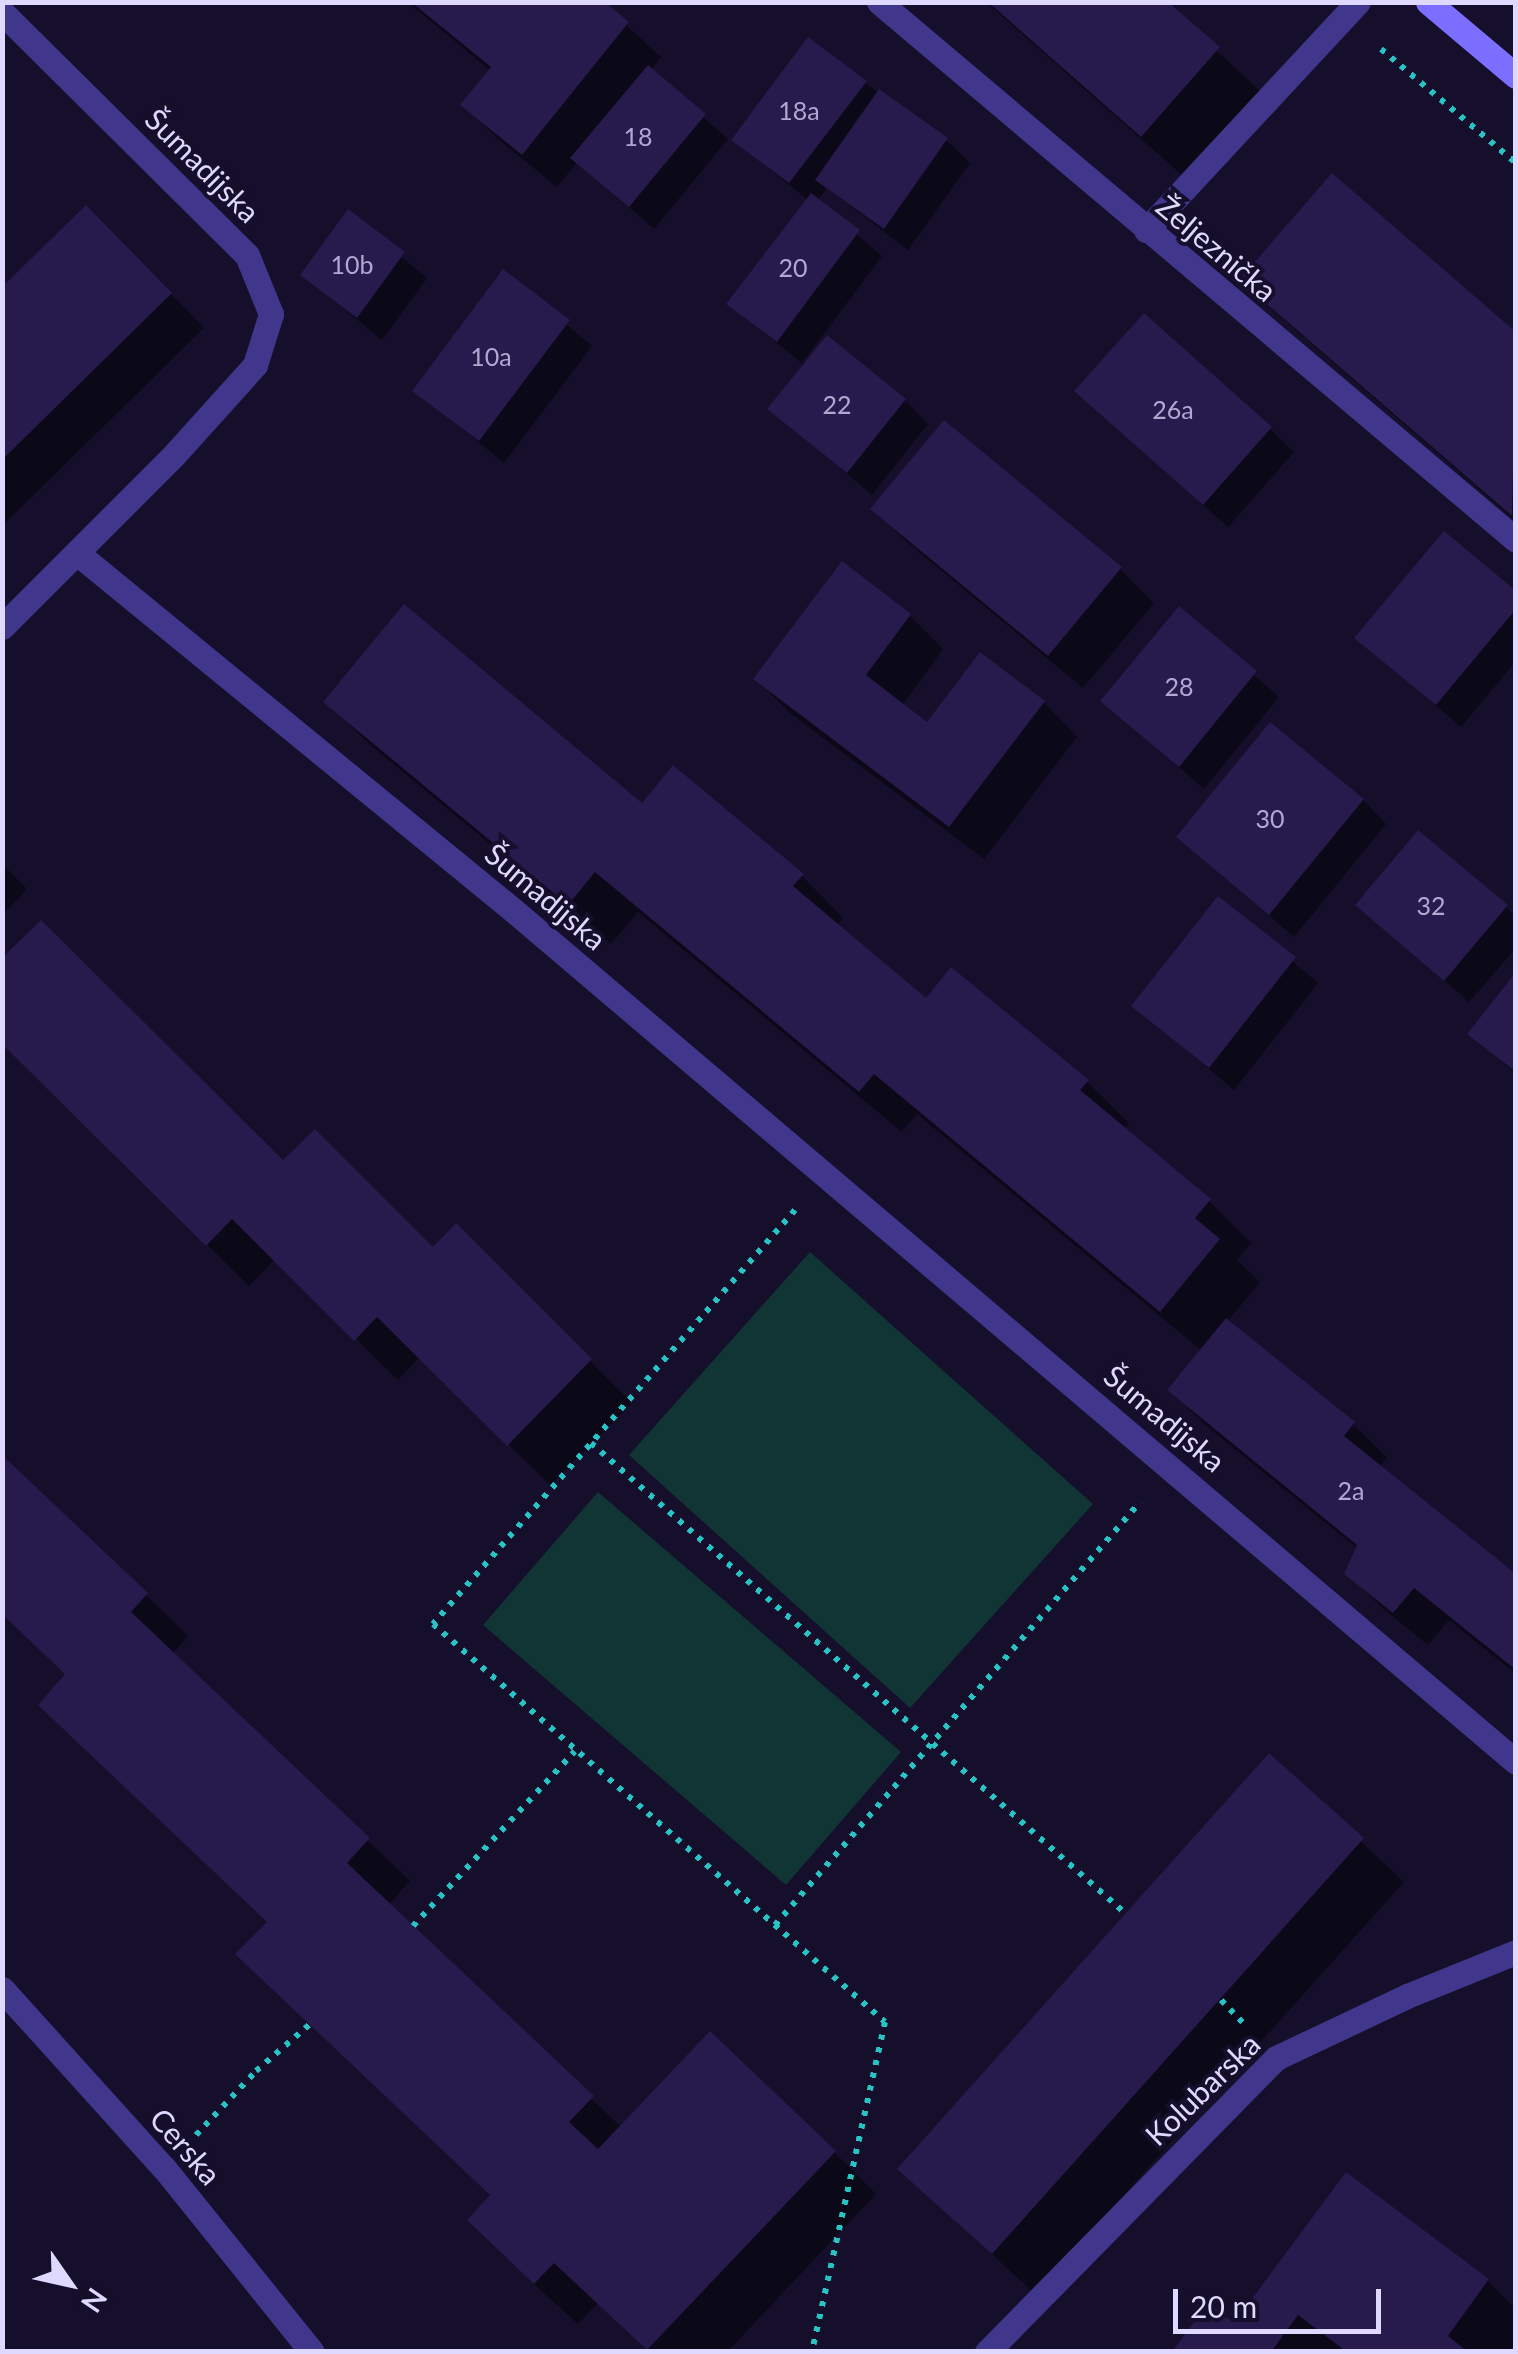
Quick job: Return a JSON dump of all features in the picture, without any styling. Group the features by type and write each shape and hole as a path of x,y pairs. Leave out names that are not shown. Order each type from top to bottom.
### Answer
{"street":[{"name":"Željeznička","path":"879,2 1516,540"},
{"path":"1428,2 1516,76"},
{"path":"1146,230 1351,10"},
{"name":"Šumadijska","path":"2,12 246,255 270,314 256,365 77,553 528,922 1516,1762"},
{"path":"2,628 77,553"},
{"name":"Kolubarska","path":"987,2352 1276,2058 1407,1996 1516,1952"},
{"name":"Cerska","path":"2,1990 164,2168 312,2352"}],"path":[{"path":"1351,10 1516,164"},
{"path":"800,1205 433,1624 885,2022 812,2352"},
{"path":"591,1443 1125,1914"},
{"path":"775,1926 1144,1498"},
{"path":"412,1926 574,1751"},
{"path":"164,2168 256,2071 310,2024"}],"green space":[{"path":"810,1252 1093,1504 910,1708 629,1455"},
{"path":"598,1492 901,1752 786,1885 483,1625"}],"building":[{"path":"411,2 605,2 629,22 522,155 460,105 491,67"},
{"path":"988,2 1168,2 1220,47 1141,137"},
{"path":"808,37 867,81 789,183 731,140"},
{"path":"648,65 706,114 629,207 570,158"},
{"path":"879,89 948,138 884,229 815,180"},
{"path":"1332,173 1516,332 1512,516 1239,280"},
{"path":"811,193 860,230 777,342 726,304"},
{"path":"86,205 172,293 2,460 2,287"},
{"path":"348,209 405,252 357,318 300,275"},
{"path":"503,269 570,320 479,441 412,391"},
{"path":"1144,313 1272,427 1203,505 1074,391"},
{"path":"827,335 906,399 847,473 767,409"},
{"path":"944,420 1122,567 1048,656 870,509"},
{"path":"1444,531 1516,591 1516,609 1436,705 1354,638"},
{"path":"842,561 911,614 866,675 927,722 980,652 1045,701 949,827 753,679"},
{"path":"404,604 642,803 673,765 804,874 793,886 926,998 951,967 1089,1080 1080,1090 1211,1199 1195,1218 1220,1239 1160,1312 874,1074 859,1092 595,872 568,905 323,702"},
{"path":"1179,606 1257,671 1179,767 1100,701"},
{"path":"1270,722 1364,799 1269,915 1176,837"},
{"path":"1418,830 1508,905 1444,981 1355,905"},
{"path":"1218,896 1296,957 1209,1068 1131,1006"},
{"path":"41,920 283,1160 315,1129 433,1247 456,1223 592,1359 507,1446 377,1317 354,1341 232,1219 206,1246 2,1044 2,958"},
{"path":"1516,972 1516,1072 1467,1034"},
{"path":"1226,1318 1355,1422 1344,1436 1516,1574 1516,1670 1414,1588 1393,1613 1344,1574 1357,1545 1167,1390"},
{"path":"2,1455 148,1593 131,1612 370,1838 347,1863 594,2096 569,2122 598,2149 710,2031 836,2151 647,2350 554,2263 534,2284 467,2220 490,2195 235,1954 267,1922 38,1705 65,1674 2,1614"},
{"path":"1269,1753 1364,1838 992,2254 897,2169"},
{"path":"1346,2172 1489,2279 1448,2336 1468,2352 1347,2352 1298,2315 1271,2352 1172,2352 1208,2303 1234,2323"}]}
